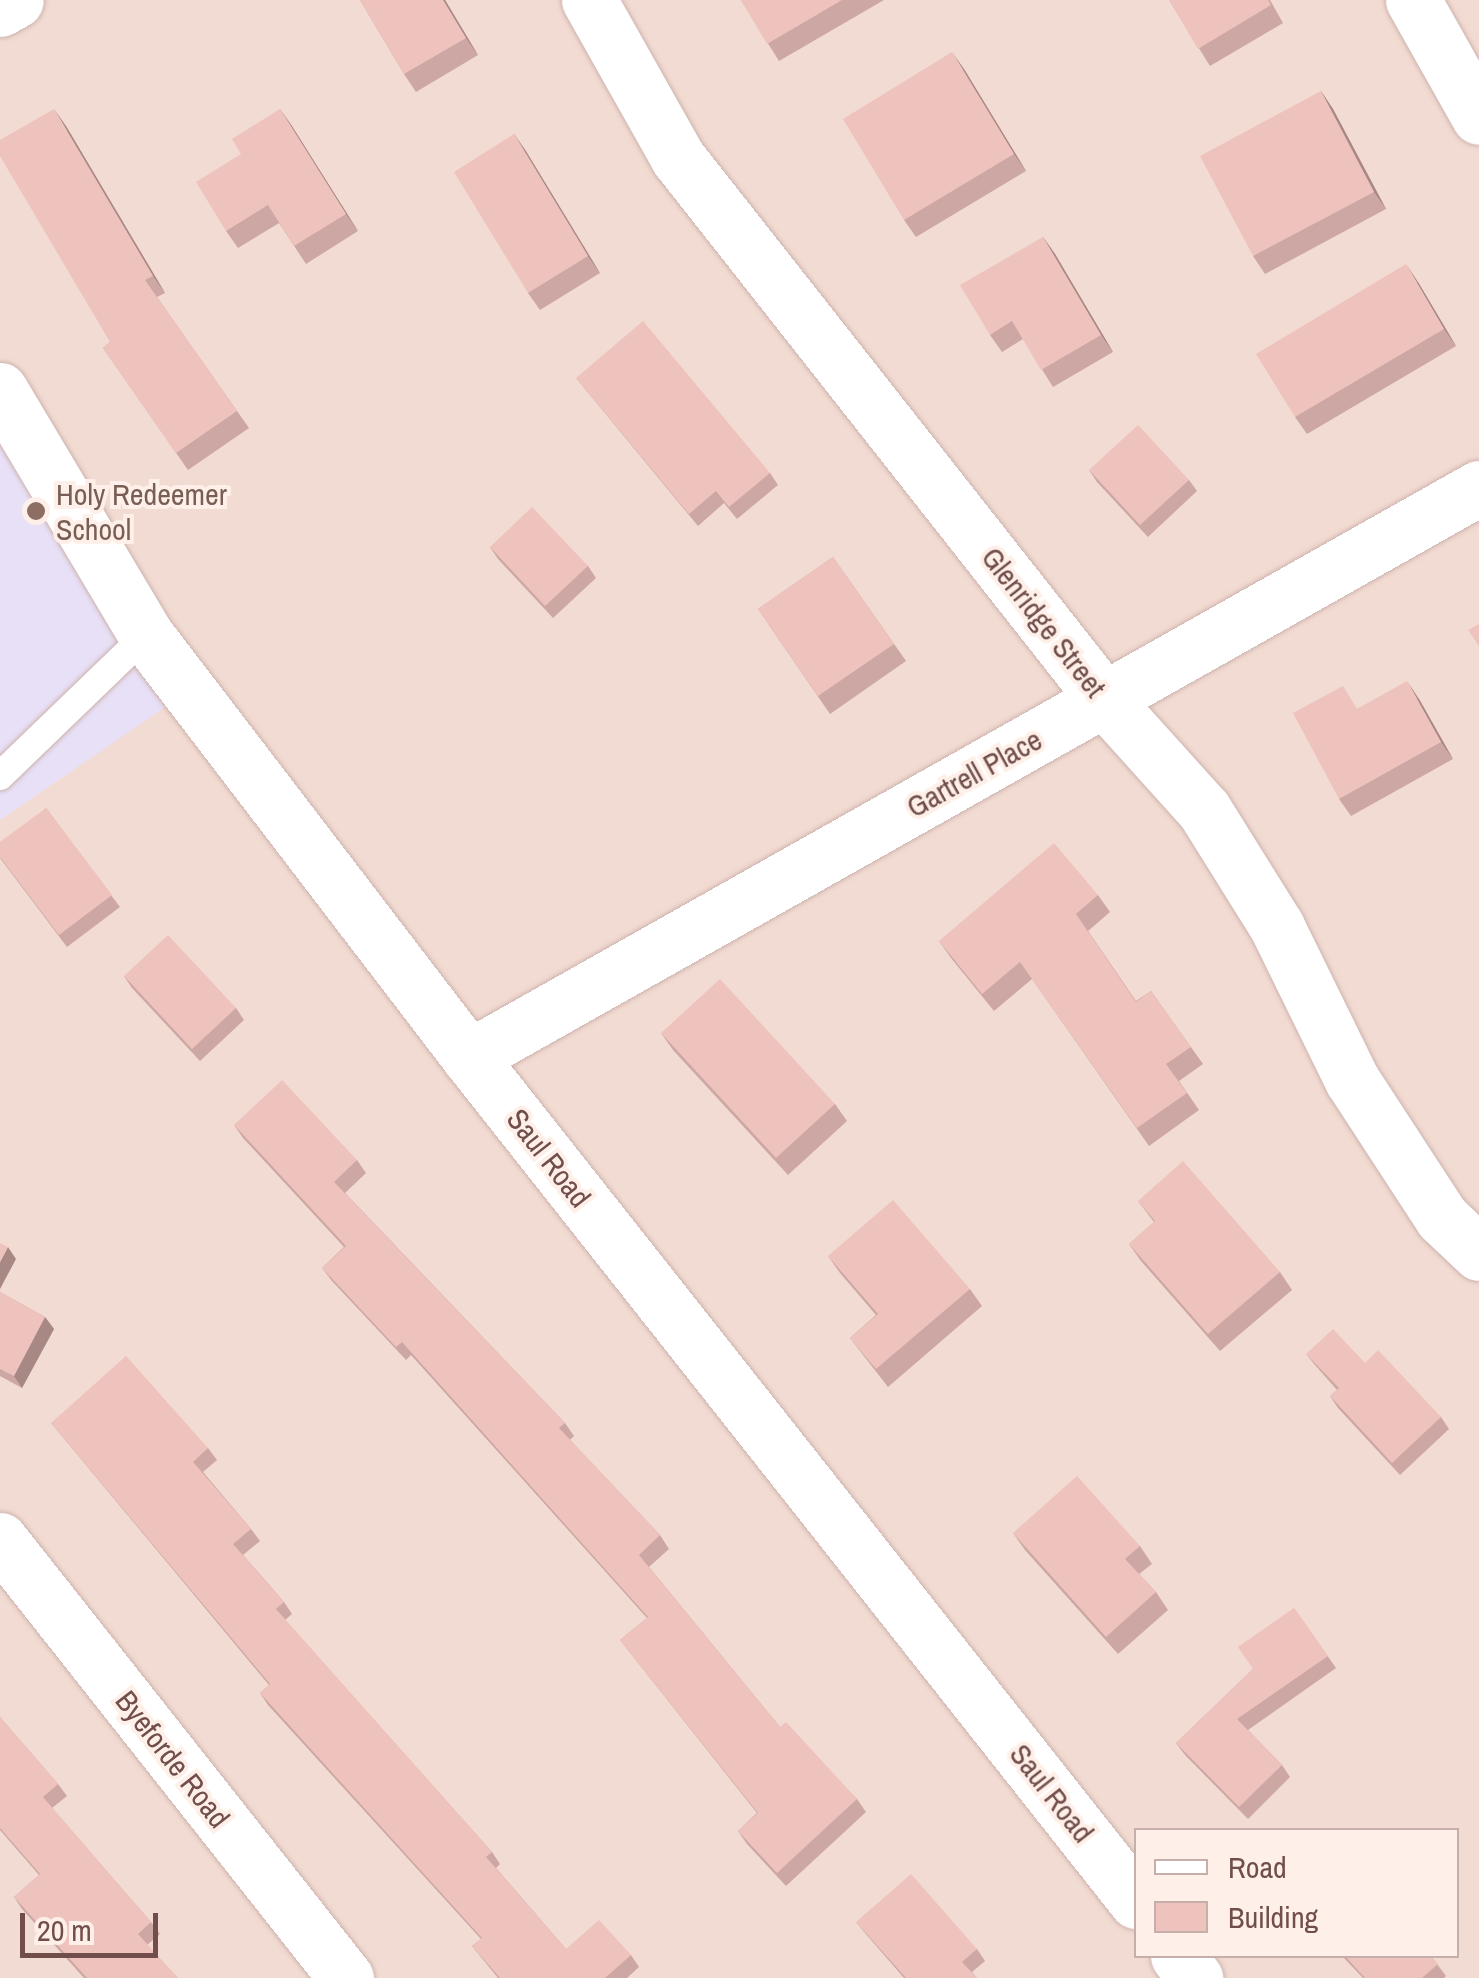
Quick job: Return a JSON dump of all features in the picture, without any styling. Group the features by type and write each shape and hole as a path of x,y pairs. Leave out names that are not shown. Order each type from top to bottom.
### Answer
{"street":[{"path":"0,9 16,0"},
{"name":"Glenridge Street","path":"589,0 678,158 1104,699 1204,810 1277,927 1352,1080 1442,1218 1479,1253"},
{"path":"1412,0 1479,116"},
{"name":"Saul Road","path":"0,390 146,635 469,1057 1134,1897"},
{"name":"Gartrell Place","path":"469,1057 1479,488"},
{"name":"Byeforde Road","path":"0,1540 346,1978"},
{"path":"1180,1958 1195,1978"}],"lane":[{"path":"0,776 146,635"}],"shaded area":[{"path":"0,0 1479,0 1479,1978 0,1978"},
{"name":"Holy Redeemer School","path":"0,386 189,691 0,820"}],"building":[{"path":"360,0 443,0 466,38 404,74"},
{"path":"741,0 842,0 767,44"},
{"path":"1169,0 1268,0 1271,5 1198,49"},
{"path":"952,52 1014,154 904,220 843,119"},
{"path":"1321,91 1374,192 1253,256 1200,156"},
{"path":"54,109 153,276 145,280 237,411 176,453 103,348 110,342 0,156 0,140"},
{"path":"280,109 346,214 294,246 268,205 226,231 196,182 241,154 232,139"},
{"path":"514,134 588,256 528,293 454,172"},
{"path":"1043,237 1101,335 1041,370 1012,321 990,335 960,285"},
{"path":"1406,264 1444,329 1295,417 1256,354"},
{"path":"643,321 770,473 729,507 716,491 689,514 576,378"},
{"path":"1138,425 1189,480 1140,525 1089,470"},
{"path":"532,507 588,566 545,606 490,547"},
{"path":"833,557 894,644 818,696 758,609"},
{"path":"1479,624 1479,646 1468,630"},
{"path":"1407,681 1441,742 1339,799 1293,713 1343,686 1357,709"},
{"path":"46,808 112,895 59,935 0,857 0,842"},
{"path":"1054,843 1098,895 1076,914 1136,1002 1151,991 1191,1047 1166,1064 1187,1093 1137,1128 1020,962 982,994 939,941"},
{"path":"168,935 236,1008 192,1049 124,976"},
{"path":"720,979 835,1104 776,1158 661,1033"},
{"path":"282,1080 357,1160 334,1182 565,1423 559,1428 660,1535 639,1555 780,1727 786,1722 857,1799 777,1873 738,1831 758,1813 620,1640 648,1617 402,1342 396,1347 322,1268 346,1246 234,1125"},
{"path":"1183,1161 1280,1272 1208,1334 1129,1244 1155,1221 1138,1201"},
{"path":"893,1200 970,1289 876,1369 850,1338 878,1314 828,1256"},
{"path":"0,1243 8,1247 0,1262"},
{"path":"0,1292 45,1317 14,1376 0,1369"},
{"path":"1333,1329 1365,1363 1378,1350 1441,1417 1392,1463 1330,1396 1339,1388 1306,1354"},
{"path":"126,1356 208,1448 193,1462 251,1529 233,1544 284,1602 276,1609 492,1852 486,1857 566,1949 599,1920 631,1955 605,1978 500,1978 472,1946 482,1938 260,1693 270,1684 51,1423"},
{"path":"1077,1476 1140,1546 1125,1559 1156,1592 1106,1637 1013,1533"},
{"path":"1294,1608 1328,1656 1237,1719 1282,1765 1239,1807 1176,1743 1253,1669 1238,1647"},
{"path":"0,1717 58,1784 43,1797 151,1922 138,1934 178,1978 87,1978 14,1897 40,1874 0,1828"},
{"path":"911,1874 977,1949 962,1962 977,1978 906,1978 856,1922"},
{"path":"1347,1958 1433,1958 1438,1964 1422,1978 1365,1978"}],"place":[{"name":"Holy Redeemer School","path":"36,511"}]}
